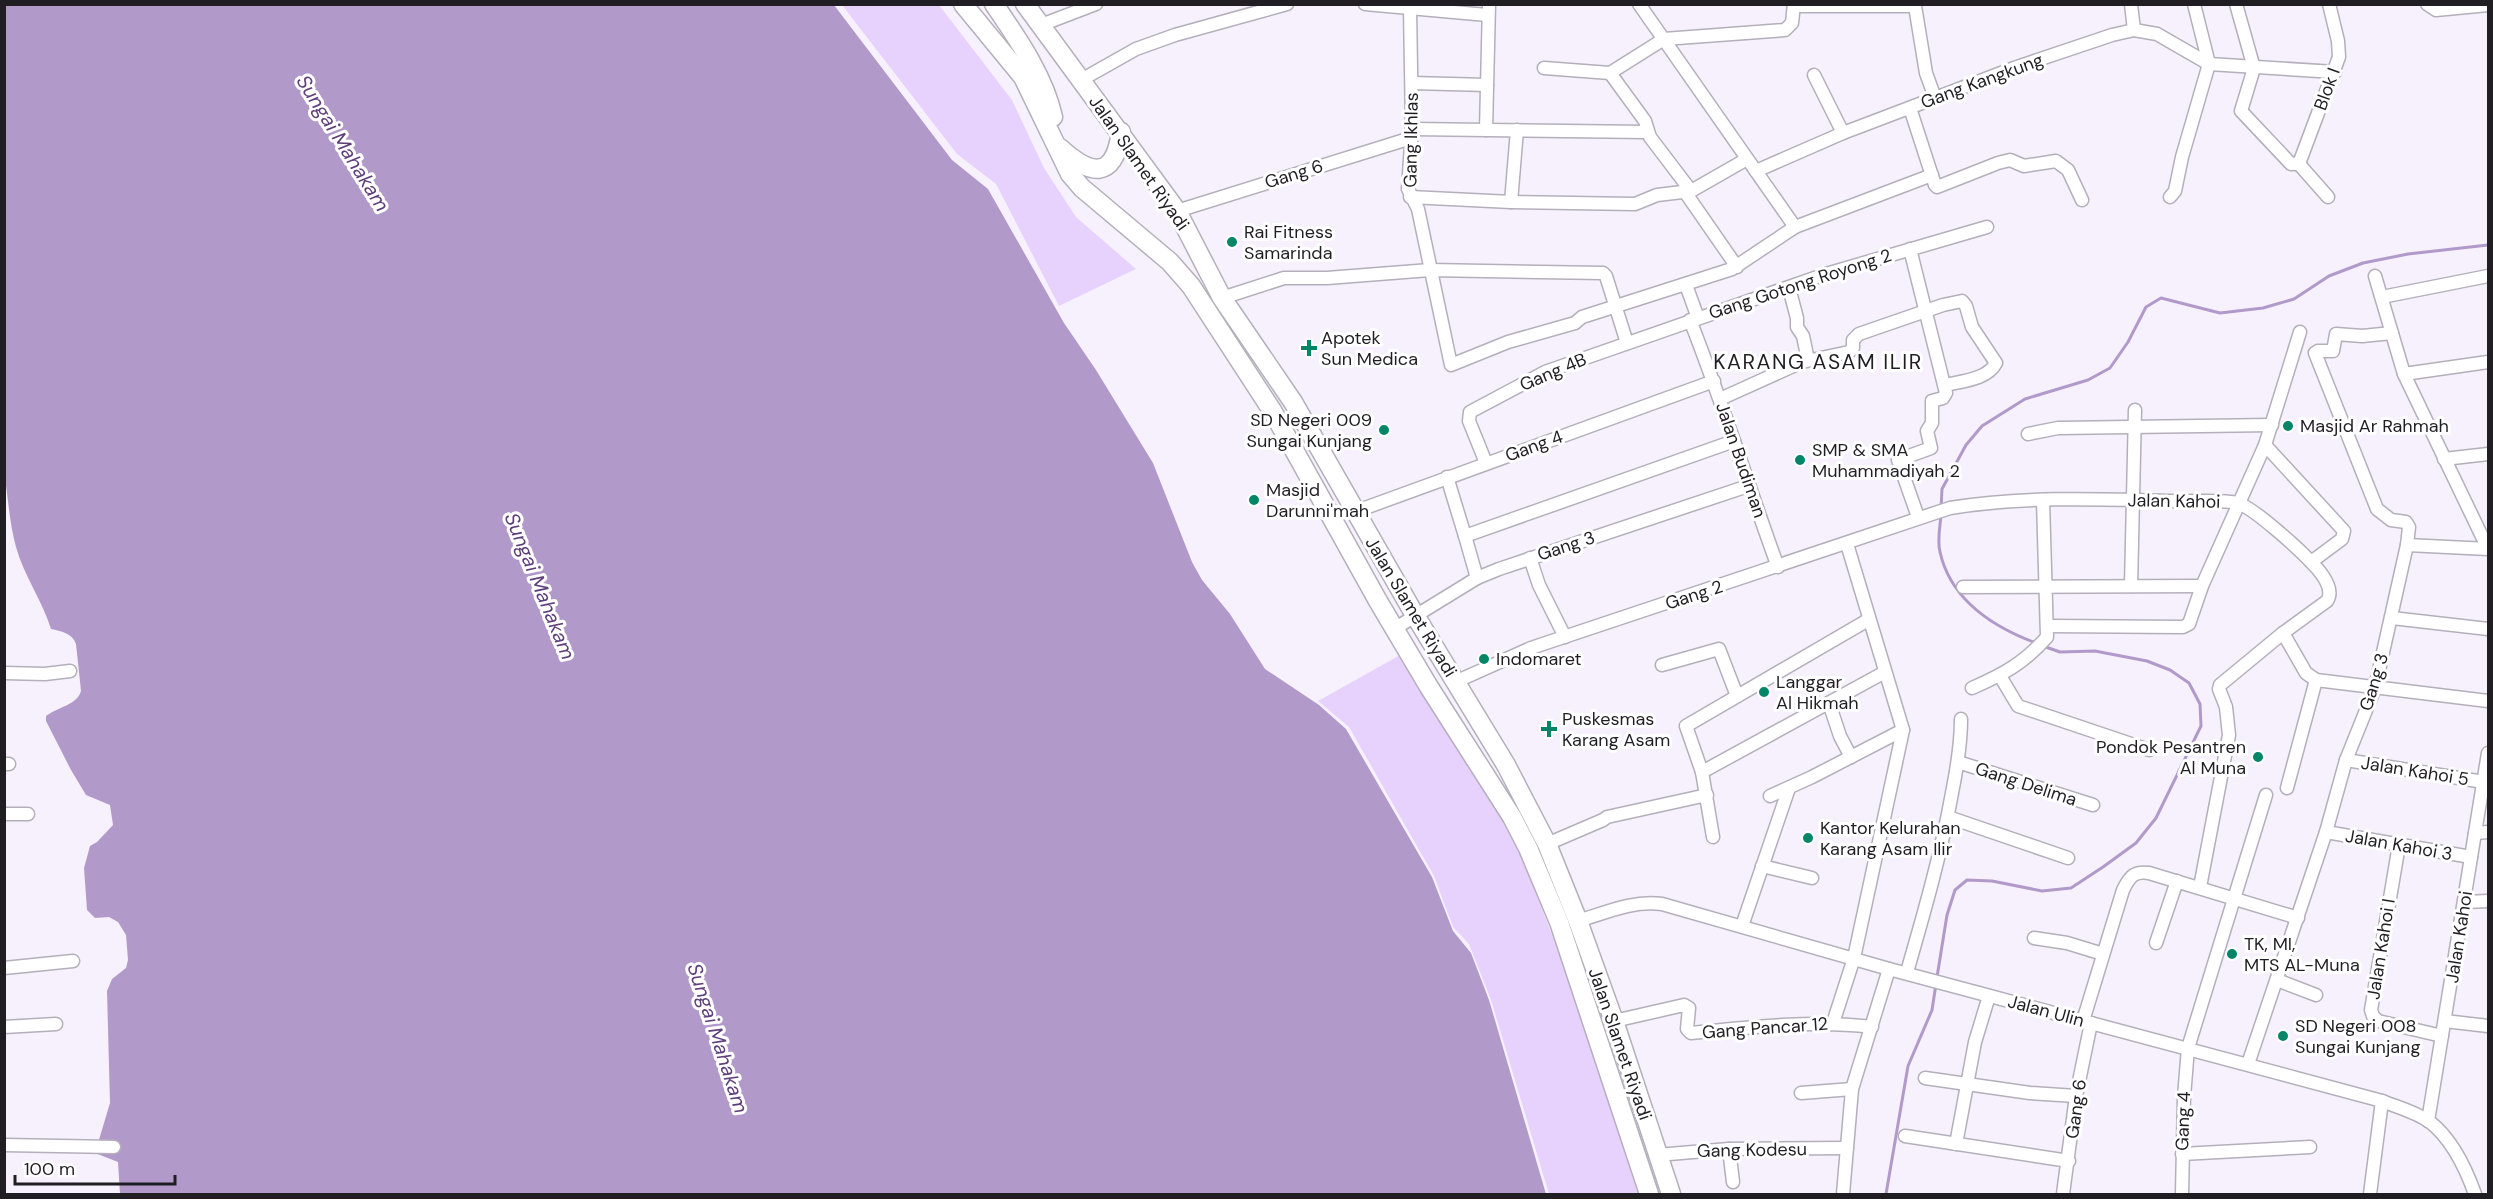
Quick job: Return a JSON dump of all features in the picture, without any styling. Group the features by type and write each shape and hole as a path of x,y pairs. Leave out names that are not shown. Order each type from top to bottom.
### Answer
{"highway":[{"name":"Jalan Slamet Riyadi","path":"963,4 1023,77 1070,174 1082,188 1170,262 1191,286 1273,412 1360,567 1377,602 1512,817 1528,848 1559,922 1649,1194"},
{"name":"Jalan Slamet Riyadi","path":"994,4 1013,32 1050,104 1056,145"},
{"name":"Jalan Slamet Riyadi","path":"1025,4 1177,211 1222,298 1293,402 1354,512 1506,765 1547,844 1578,921 1614,1021 1671,1194"},
{"path":"1056,145 1089,169 1104,168 1111,163 1118,152 1121,132"},
{"path":"1377,602 1401,591"},
{"path":"1608,1069 1627,1062"}],"street":[{"path":"1041,25 1096,4"},
{"path":"1081,80 1136,49 1175,35 1287,4"},
{"path":"1365,4 1410,8 1488,10 1486,130"},
{"path":"1639,4 1795,227"},
{"path":"2131,4 2134,30"},
{"path":"2170,197 2175,191 2182,157 2209,64 2194,4"},
{"path":"2236,4 2254,68 2241,111 2328,197"},
{"name":"Blok I","path":"2295,163 2335,72 2339,57 2338,41 2329,4"},
{"path":"2427,4 2436,10 2488,5"},
{"path":"1544,68 1610,73 1664,39 1785,30 1792,23 1794,5 1915,6 1926,73 1935,98"},
{"name":"Gang Ikhlas","path":"1410,8 1412,83 1408,189 1418,209 1451,365 1508,342 1575,323 1582,318 1615,307"},
{"name":"Gang Kangkung","path":"1756,171 1842,133 2025,64 2112,35 2134,30 2157,34 2209,64"},
{"path":"2209,64 2335,72"},
{"path":"1610,73 1645,121 1647,132 1737,267"},
{"path":"1814,75 1842,133"},
{"path":"1412,83 1487,85"},
{"path":"1910,108 1938,187 2010,160 2024,166 2056,161 2068,170 2082,200"},
{"name":"Gang 6","path":"1177,211 1411,133 1486,130 1647,132"},
{"path":"1511,202 1517,130"},
{"path":"1410,197 1511,202 1635,204 1657,195 1688,192 1747,159"},
{"path":"1615,307 1737,267 1795,227 1932,175"},
{"name":"Gang Gotong Royong 2","path":"1694,319 1854,265 1987,227"},
{"path":"1911,249 1945,385 1945,396 1932,401 1932,423 1927,431 1931,448 1898,460 1918,517"},
{"path":"1222,298 1284,278 1327,278 1430,270 1603,273 1606,276 1627,343"},
{"path":"2375,276 2382,297 2404,374 2488,549 2407,544 2409,527 2406,522 2391,520 2377,509 2316,357 2318,351 2333,351 2337,334 2362,336 2392,333"},
{"path":"2382,297 2488,276"},
{"name":"Jalan Budiman","path":"1686,285 1694,319 1748,486 1778,567"},
{"path":"1789,288 1797,318 1797,327 1803,336 1808,360"},
{"path":"1720,399 1808,360 1849,352 1853,348 1853,340 1859,334 1956,301 1965,303 1972,327 1996,363 1992,369 1968,381 1945,385"},
{"name":"Gang 4B","path":"1485,463 1469,421 1470,412 1474,408 1545,372 1694,319"},
{"path":"2048,632 2187,626 2189,624 2202,586 2265,445 2300,332"},
{"path":"2404,374 2488,362"},
{"name":"Gang 4","path":"1354,512 1714,381"},
{"path":"2131,586 2135,410"},
{"path":"2028,434 2058,428 2272,425"},
{"path":"1465,536 1734,441"},
{"path":"2265,445 2344,531 2342,539 2311,562"},
{"path":"2444,459 2488,454"},
{"path":"1447,477 1477,578"},
{"name":"Gang 3","path":"1394,629 1477,578 1530,558 1748,486"},
{"name":"Jalan Kahoi","path":"1934,513 1987,502 2133,500 2238,503 2286,538 2311,562 2330,590 2331,596 2327,602 2283,633 2220,685 2226,707 2229,735 2200,887"},
{"path":"1972,688 2000,676 2030,657 2048,632 2043,501"},
{"name":"Gang 2","path":"1455,682 1531,648 1934,513"},
{"path":"1833,1023 1854,958 1903,730 1846,544"},
{"name":"Gang 3","path":"2248,1064 2326,832 2346,760 2375,688 2407,544"},
{"path":"1530,558 1539,585 1565,637"},
{"path":"1963,587 2202,586"},
{"path":"2392,618 2488,629"},
{"path":"1713,837 1702,772 1686,726 1868,620"},
{"path":"2283,633 2307,674 2316,680 2488,701"},
{"path":"1662,665 1719,649 1737,696"},
{"path":"7,674 70,671"},
{"path":"1702,772 1885,672"},
{"path":"2000,676 2018,706 2149,750"},
{"path":"2287,788 2316,680"},
{"path":"1829,703 1851,757"},
{"path":"1907,972 1948,817 1958,762 1961,719"},
{"path":"1770,796 1903,730"},
{"name":"Jalan Kahoi","path":"2428,1121 2488,753"},
{"name":"Jalan Kahoi 5","path":"2346,760 2486,775"},
{"name":"Gang Delima","path":"1958,762 2093,806"},
{"path":"1742,926 1789,788"},
{"path":"1547,844 1603,820 1606,816 1707,795"},
{"name":"Gang 4","path":"2182,1194 2188,1048 2266,795"},
{"path":"4,814 28,814"},
{"path":"1948,817 2068,858"},
{"name":"Jalan Kahoi 3","path":"2326,832 2471,857"},
{"path":"2475,833 2488,832"},
{"name":"Jalan Kahoi I","path":"2398,844 2371,1010 2378,1021 2442,1036"},
{"path":"1762,866 1812,878"},
{"name":"Gang 6","path":"2063,1194 2087,1022 2103,954 2123,890 2132,874 2139,871 2177,881"},
{"path":"2156,943 2177,881 2298,918"},
{"name":"Jalan Ulin","path":"1578,921 1646,902 1662,904 1889,969 2382,1101 2428,1121 2454,1150 2475,1194"},
{"path":"2465,902 2488,902"},
{"path":"2034,938 2067,943 2103,954"},
{"path":"4,968 73,961"},
{"path":"1843,1194 1852,1089 1889,969"},
{"path":"2277,980 2316,994"},
{"path":"1956,1143 1966,1084 1989,996"},
{"name":"Gang Pancar 12","path":"1614,1021 1684,1005 1689,1008 1687,1029 1691,1033 1833,1023 1872,1027"},
{"path":"2445,1022 2488,1026"},
{"path":"4,1027 56,1024"},
{"path":"1925,1078 2030,1094 2076,1096"},
{"path":"1801,1093 1852,1089"},
{"path":"2370,1194 2382,1101"},
{"path":"1905,1136 2069,1161"},
{"path":"4,1145 114,1147"},
{"path":"2182,1154 2310,1147"},
{"name":"Gang Kodesu","path":"1657,1155 1729,1149 1847,1148"},
{"path":"1729,1149 1733,1182"}],"shaded area":[{"path":"842,5 939,5 1012,100 1044,168 1076,217 1136,269 1059,306 996,184 957,154"},
{"path":"1402,654 1510,828 1564,965 1638,1194 1549,1194 1491,1000 1469,944 1453,927 1434,876 1349,727 1318,701"}],"water":[{"name":"Sungai Mahakam","path":"4,5 834,5 952,160 988,189 1064,323 1153,463 1192,562 1202,580 1230,614 1265,669 1319,705 1346,729 1432,877 1453,931 1471,953 1489,1000 1546,1194 120,1194 118,1162 95,1153 110,1103 107,991 112,979 126,968 128,960 126,935 118,922 109,917 95,918 87,910 84,868 90,846 113,825 110,805 86,795 46,721 46,716 76,700 81,691 76,644 69,635 51,629 19,558 9,512 5,477"}],"waterway":[{"path":"1941,509 1942,489 1966,445 1982,426 2025,399 2088,380 2110,368 2128,342 2146,307 2161,298 2220,313 2263,308 2294,299 2329,276 2363,263 2408,254 2488,245"},
{"path":"1941,515 1939,548 1954,585 1976,610 1990,620 2036,643"},
{"path":"1937,977 1947,915 1955,890 1967,880 1992,881 2042,891 2071,888 2103,867 2136,843 2156,818 2201,726 2200,704 2189,683 2170,670 2147,661 2095,651 2060,652 2043,646"},
{"path":"1886,1194 1908,1066 1932,1010 1936,984"}],"place":[{"name":"Rai Fitness Samarinda","path":"1232,242"},
{"name":"Apotek Sun Medica","path":"1309,348"},
{"name":"Masjid Ar Rahmah","path":"2288,426"},
{"name":"SD Negeri 009 Sungai Kunjang","path":"1384,430"},
{"name":"SMP & SMA Muhammadiyah 2","path":"1800,460"},
{"name":"Masjid Darunni'mah","path":"1254,500"},
{"name":"Indomaret","path":"1484,659"},
{"name":"Langgar Al Hikmah","path":"1764,692"},
{"name":"Puskesmas Karang Asam","path":"1549,729"},
{"name":"Pondok Pesantren Al Muna","path":"2258,757"},
{"name":"Kantor Kelurahan Karang Asam Ilir","path":"1808,838"},
{"name":"TK, MI, MTS AL-Muna","path":"2232,954"},
{"name":"SD Negeri 008 Sungai Kunjang","path":"2283,1036"}],"district":[{"name":"KARANG ASAM ILIR","path":"1818,362"}]}
